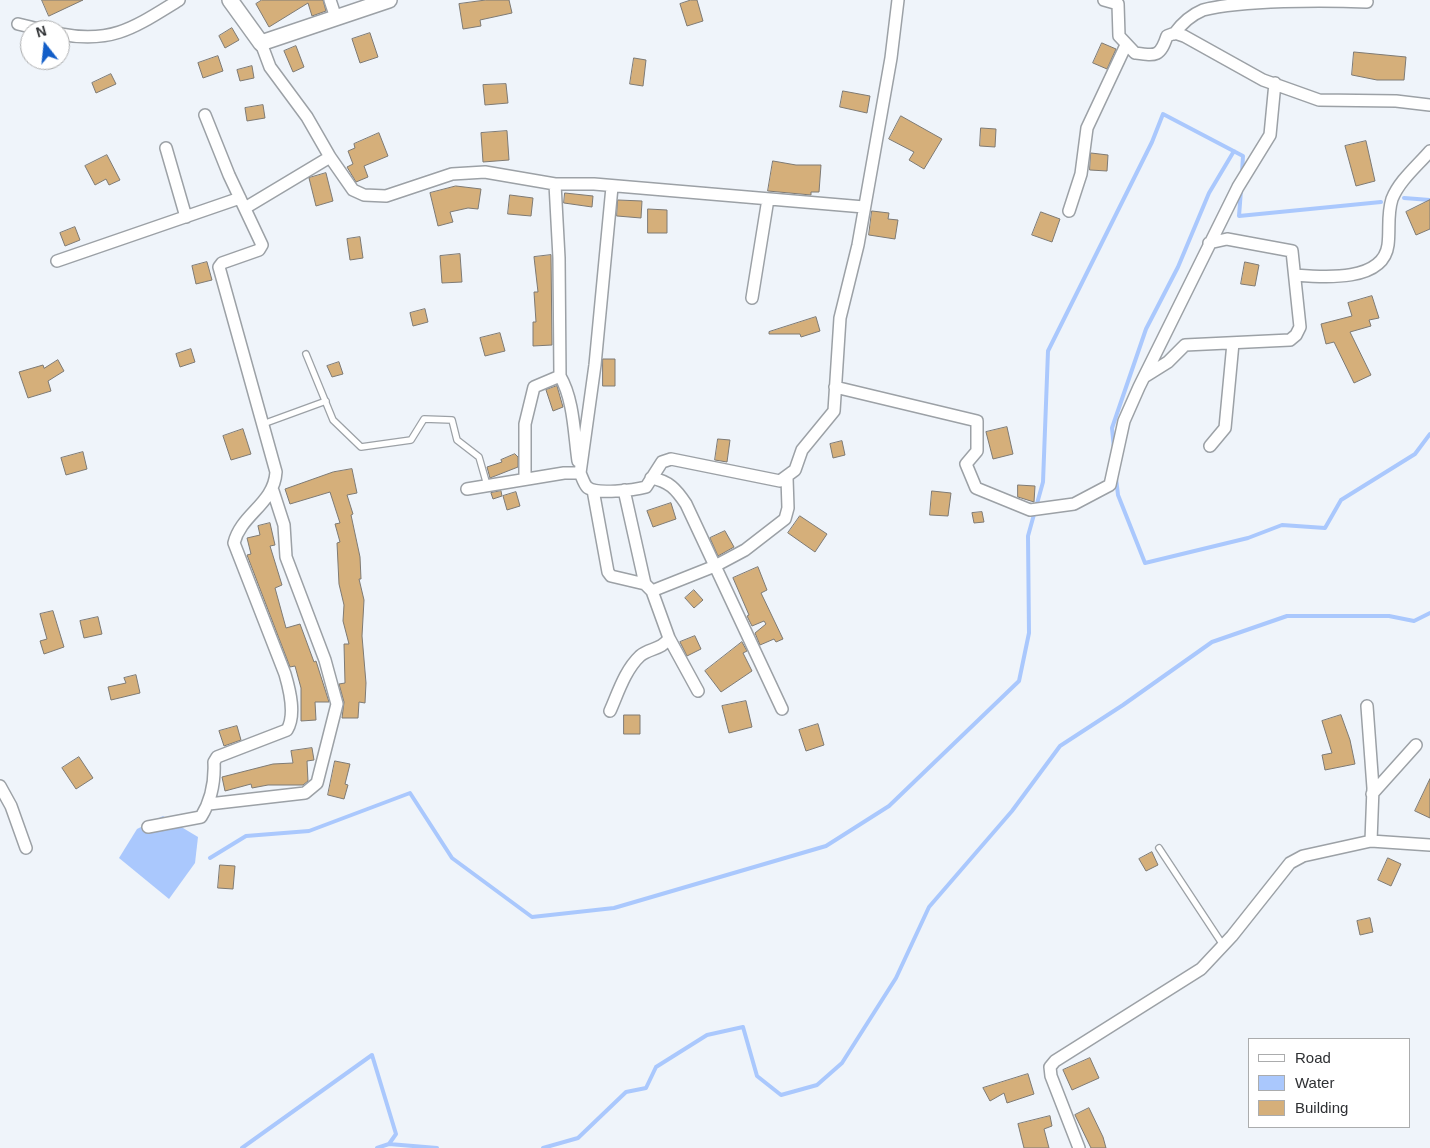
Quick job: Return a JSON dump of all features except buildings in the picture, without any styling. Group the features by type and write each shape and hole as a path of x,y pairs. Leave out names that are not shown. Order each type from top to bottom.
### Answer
{"street":[{"path":"70,36 84,38 109,36 147,20 179,0"},
{"path":"230,0 261,42 270,67 307,118 330,157 353,190 364,195 386,196 452,174 485,172 555,184 586,183 612,187 864,207"},
{"path":"330,0 336,18"},
{"path":"261,42 389,0"},
{"path":"555,184 560,258 560,376 565,385 570,406 580,473 586,487 593,490 624,490 646,487 662,462 670,459 765,480 780,481 786,478 795,470 802,450 834,411 840,318 858,245 898,0"},
{"path":"1104,0 1119,2 1117,27 1119,36 1135,53 1156,54 1162,51 1167,36 1174,34 1184,36 1263,80 1319,100 1396,101 1430,106"},
{"path":"1174,34 1184,22 1204,10 1234,2 1369,1"},
{"path":"1069,211 1081,174 1087,128 1126,45"},
{"path":"835,387 977,421 977,451 966,464 976,488 1030,510 1074,504 1110,485 1124,421 1144,376 1238,187 1270,135 1275,83"},
{"path":"148,827 202,817 209,804 215,779 214,762 217,756 287,730 291,723 285,674 234,543 237,532 272,491 276,472 219,267 222,263 259,250 262,245 205,115"},
{"path":"166,148 186,217"},
{"path":"1295,275 1337,278 1359,273 1383,258 1388,246 1388,217 1393,198 1406,178 1430,151"},
{"path":"57,261 186,217 243,203 330,157"},
{"path":"580,473 596,365 612,187"},
{"path":"752,298 768,199"},
{"path":"1144,376 1168,362 1185,345 1290,340 1296,335 1300,327 1294,254 1290,249 1226,239 1209,243"},
{"path":"1210,446 1225,428 1233,343"},
{"path":"525,479 525,424 534,387 560,376"},
{"path":"467,489 564,473 580,473"},
{"path":"651,478 663,480 675,488 686,504 782,709"},
{"path":"593,490 608,572 611,576 649,588 715,566 745,550 785,519 788,508 786,478"},
{"path":"624,490 649,588 669,638 698,691"},
{"path":"209,804 305,793 317,783 337,704 325,660 286,556 284,525 272,491"},
{"path":"610,711 629,668 641,655 665,644 669,638"},
{"path":"1367,706 1372,794 1371,840"},
{"path":"1372,794 1416,745"},
{"path":"0,786 11,806 26,848"},
{"path":"1065,1148 1078,1145 1051,1076 1050,1067 1055,1061 1201,969 1290,863 1303,856 1371,840 1430,845"}],"lane":[{"path":"306,354 334,420 360,446 411,440 424,419 452,420 456,440 479,457 487,485"},
{"path":"263,424 326,401"},
{"path":"1159,848 1223,945"}],"water":[{"path":"163,816 198,837 195,863 169,899 119,858 137,829"}],"waterway":[{"path":"210,858 246,836 309,831 410,793 452,858 532,917 614,908 826,846 889,806 1019,681 1029,633 1028,536 1043,482 1048,351 1152,142 1163,114 1243,156 1242,173"},
{"path":"1114,449 1112,428 1146,329 1178,267 1209,193 1234,151"},
{"path":"1241,190 1239,216 1381,202"},
{"path":"1404,198 1430,200"},
{"path":"1116,478 1118,495 1145,563 1248,538 1282,525 1325,528 1341,500 1415,454 1430,434"},
{"path":"543,1148 578,1138 626,1092 646,1088 656,1067 707,1035 743,1027 757,1076 781,1095 817,1085 842,1063 896,978 929,907 1012,811 1060,746 1123,705 1212,642 1287,616 1389,616 1414,621 1430,613"},
{"path":"242,1148 372,1055 396,1134 389,1144 377,1148"},
{"path":"389,1144 437,1148"}]}
